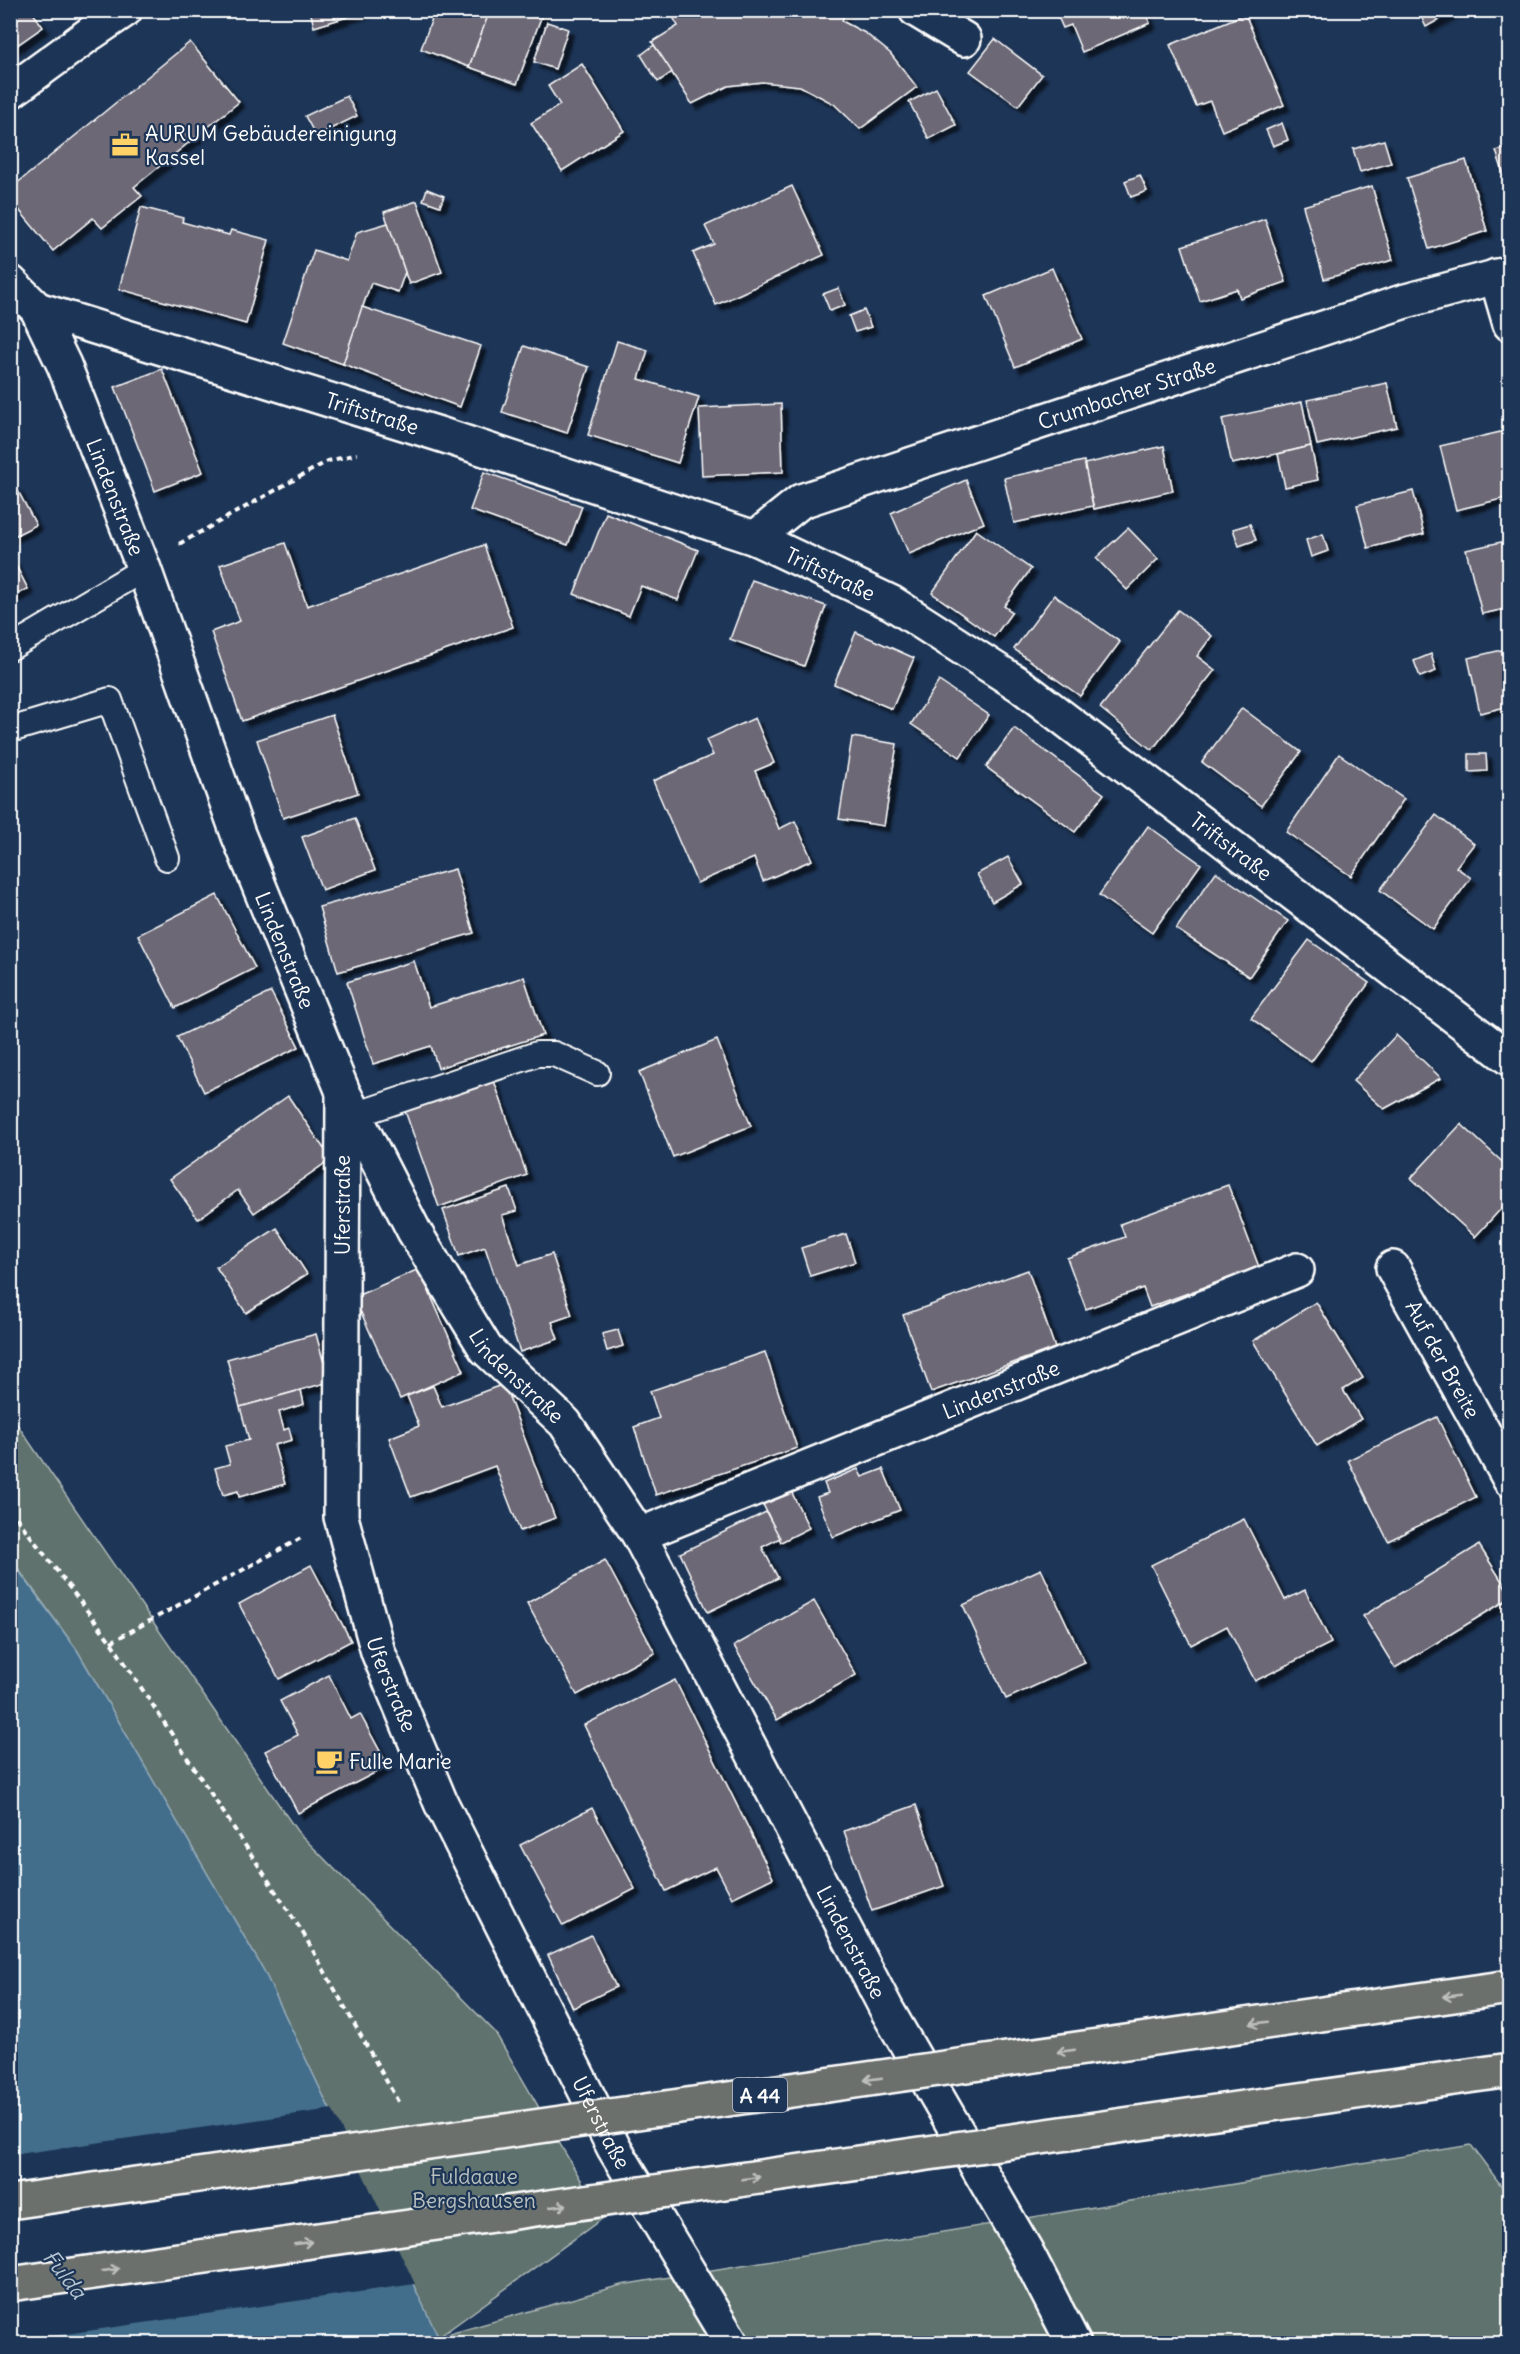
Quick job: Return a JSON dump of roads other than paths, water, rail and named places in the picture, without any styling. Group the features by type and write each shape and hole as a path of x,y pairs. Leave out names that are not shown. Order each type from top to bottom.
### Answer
{"highway":[{"name":"A 44","path":"10,2202 1509,1988"},
{"path":"10,2284 1509,2070"}],"street":[{"path":"10,92 125,10"},
{"path":"916,10 964,39"},
{"path":"1503,275 1509,324"},
{"name":"Crumbacher Straße","path":"755,538 801,501 1402,302 1503,275"},
{"path":"10,282 37,309"},
{"name":"Triftstraße","path":"37,309 439,434 755,538 892,603 1020,685 1509,1059"},
{"name":"Lindenstraße","path":"37,309 64,365 144,568 238,834 349,1104 414,1231 486,1348 565,1423 639,1535 887,2010 1026,2251 1074,2343"},
{"name":"Uferstraße","path":"349,1104 341,1517 378,1652 441,1803 614,2148 732,2343"},
{"name":"Auf der Breite","path":"1394,1268 1509,1480"},
{"name":"Lindenstraße","path":"639,1535 1297,1270"}],"lane":[{"path":"10,648 144,568"},
{"path":"10,730 110,700 166,858"},
{"path":"349,1104 537,1054 554,1054 597,1073"}],"water":[{"name":"Fulda","path":"10,1559 77,1650 263,1969 441,2343 11,2343"}],"place":[{"name":"AURUM Gebäudereinigung Kassel","path":"125,145"},
{"name":"Fulle Marie","path":"329,1761"}],"park label":[{"name":"Fuldaaue Bergshausen","path":"474,2188"}]}
